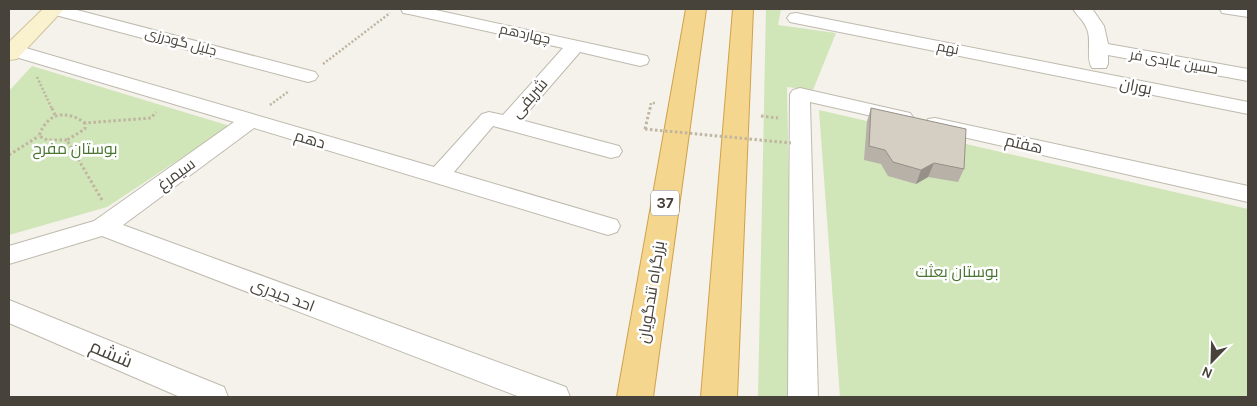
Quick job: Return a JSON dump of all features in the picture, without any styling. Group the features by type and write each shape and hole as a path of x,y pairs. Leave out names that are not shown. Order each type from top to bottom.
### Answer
{"highway":[{"name":"بزرگراه تندگویان","path":"635,397 696,9"},
{"path":"719,397 743,9"}],"main road":[{"path":"11,52 54,9"}],"street":[{"name":"جلیل گودرزی","path":"54,9 308,76"},
{"name":"چهاردهم","path":"409,9 437,11 640,60"},
{"name":"بوران","path":"1081,9 1093,20 1100,48 1099,79 1248,108"},
{"path":"1228,9 1248,12"},
{"name":"نهم","path":"796,18 1099,79"},
{"name":"شریفی","path":"438,176 489,118 507,123 576,45"},
{"name":"حسین عابدی‌ فر","path":"1100,48 1248,75"},
{"name":"دهم","path":"11,52 608,226"},
{"name":"هفتم","path":"803,397 800,94 1248,194"},
{"name":"سیمرغ","path":"105,217 250,121"},
{"path":"507,123 611,151"},
{"path":"9,255 105,217"},
{"name":"احد حیدری","path":"105,217 555,397"},
{"name":"ششم","path":"9,311 213,397"}],"path":[{"path":"36,74 55,115"},
{"path":"651,102 645,130 791,143"},
{"path":"9,155 39,136 44,122 55,115 78,118 85,123 151,118 163,106"},
{"path":"39,136 47,140 67,140 85,129 85,123"},
{"path":"67,140 105,217"}],"green space":[{"path":"766,9 781,9 778,25 836,33 813,90 787,87 793,397 758,397"},
{"name":"بوستان مفرح","path":"32,66 230,126 107,207 9,235 9,91"},
{"name":"بوستان بعثت","path":"819,110 1248,209 1248,397 840,397"}],"building":[{"path":"871,108 966,129 964,169 934,163 921,170 893,162 885,150 869,146"}]}
